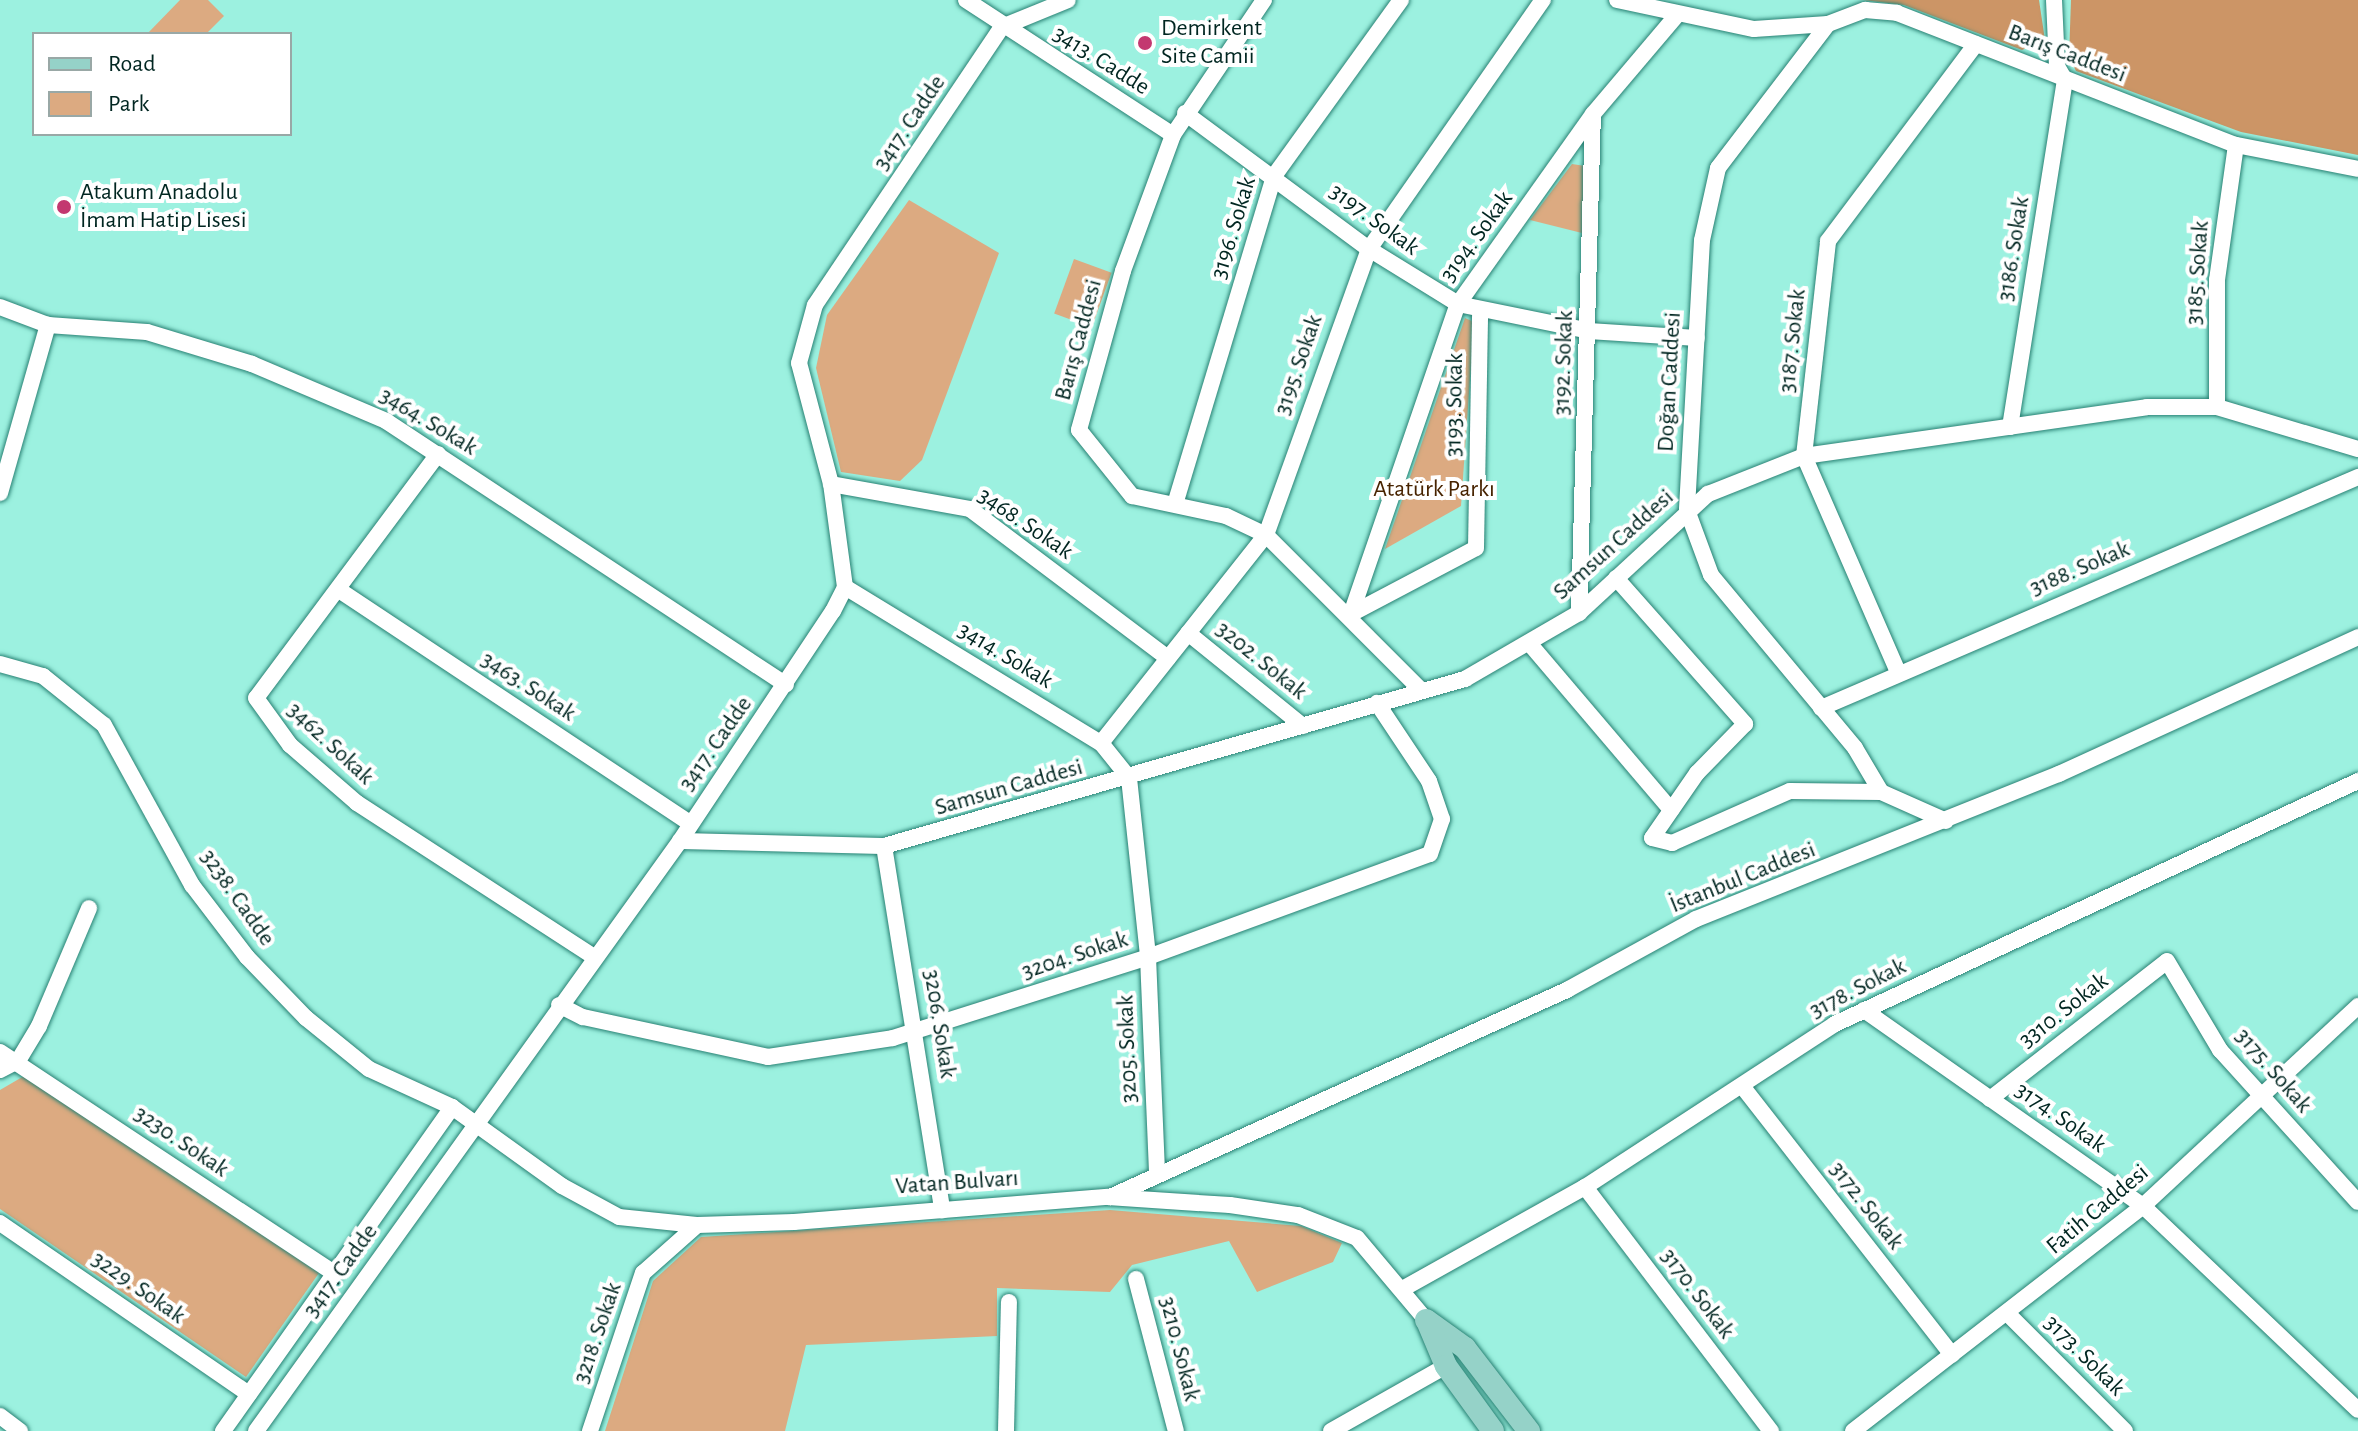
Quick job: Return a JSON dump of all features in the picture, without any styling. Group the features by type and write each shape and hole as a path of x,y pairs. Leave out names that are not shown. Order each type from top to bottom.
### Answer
{"main road":[{"name":"Vatan Bulvarı","path":"1426,1320 1446,1366 1493,1431"},
{"name":"Vatan Bulvarı","path":"1426,1320 1465,1348 1529,1431"}],"street":[{"name":"3413. Cadde","path":"966,0 1002,27 1173,135"},
{"path":"1002,27 1068,0"},
{"name":"Barış Caddesi","path":"1264,0 1173,135 1123,271 1079,430 1132,496 1176,501 1266,535 1351,614 1420,689"},
{"name":"3196. Sokak","path":"1176,501 1274,176 1401,0"},
{"name":"3195. Sokak","path":"1101,743 1266,535 1369,249 1543,0"},
{"name":"Barış Caddesi","path":"1617,0 1754,29 1828,24 1865,10 1897,13 2236,145 2358,169"},
{"path":"2054,0 2055,47 2065,80"},
{"name":"3194. Sokak","path":"1351,614 1458,304 1593,114 1677,15"},
{"name":"Doğan Caddesi","path":"1828,24 1718,168 1702,240 1687,510 1711,575 1821,708 1881,792"},
{"name":"3417. Cadde","path":"256,1431 559,1005 680,841 786,685 845,587 831,484 799,363 815,305 1002,27"},
{"name":"3187. Sokak","path":"1898,672 1804,456 1828,241 1976,44"},
{"path":"2021,62 2055,47"},
{"name":"3186. Sokak","path":"2010,427 2065,80"},
{"name":"3197. Sokak","path":"1185,113 1369,249 1458,304 1480,314 1589,331 1697,338"},
{"name":"3192. Sokak","path":"1579,613 1593,114"},
{"name":"3185. Sokak","path":"2217,407 2217,280 2236,145"},
{"name":"3464. Sokak","path":"0,307 48,325 147,332 252,364 386,421 786,685"},
{"name":"3193. Sokak","path":"1351,614 1476,548 1480,314"},
{"path":"0,493 48,325"},
{"name":"Samsun Caddesi","path":"680,841 884,846 1129,778 1420,689 1465,679 1579,613 1687,510 1751,471 1804,456 2147,407 2217,407 2358,449"},
{"name":"3462. Sokak","path":"438,454 256,698 267,720 357,803 594,957"},
{"name":"3188. Sokak","path":"1821,708 1898,672 2358,477"},
{"name":"3468. Sokak","path":"831,484 970,509 1168,658"},
{"path":"1616,578 1745,724 1653,829 1658,842 1672,843 1790,791 1881,792 1946,821"},
{"name":"3414. Sokak","path":"845,587 1101,743 1129,778"},
{"name":"3463. Sokak","path":"339,590 690,823"},
{"name":"3202. Sokak","path":"1188,633 1303,726"},
{"name":"İstanbul Caddesi","path":"1108,1197 1567,990 1696,919 1946,821 2358,637"},
{"path":"1529,643 1671,810"},
{"name":"3238. Cadde","path":"0,664 43,676 104,725 192,885 306,1018 369,1069 452,1107 476,1124"},
{"name":"3204. Sokak","path":"559,1005 583,1017 768,1057 917,1031 1148,957 1430,854 1442,819 1429,781 1377,703"},
{"name":"3205. Sokak","path":"1129,778 1148,957 1157,1175"},
{"name":"3178. Sokak","path":"1406,1287 1585,1187 1864,1010 2358,781"},
{"name":"3206. Sokak","path":"884,846 917,1031 942,1210"},
{"path":"0,1070 18,1061 67,974 89,908"},
{"name":"3175. Sokak","path":"2167,961 2220,1050 2358,1202"},
{"name":"3310. Sokak","path":"1990,1099 2167,961"},
{"name":"Fatih Caddesi","path":"1853,1431 2009,1315 2143,1206 2264,1097 2358,1006"},
{"name":"3174. Sokak","path":"1864,1010 2143,1206 2358,1410"},
{"name":"3230. Sokak","path":"0,1052 18,1061 334,1273"},
{"name":"3172. Sokak","path":"1742,1086 1952,1355"},
{"name":"3417. Cadde","path":"223,1431 452,1107"},
{"name":"Vatan Bulvarı","path":"476,1124 619,1217 697,1225 1108,1197 1298,1215 1357,1238 1406,1287 1426,1320"},
{"name":"3170. Sokak","path":"1585,1187 1771,1431"},
{"name":"3229. Sokak","path":"0,1223 249,1394"},
{"name":"3218. Sokak","path":"590,1431 643,1273 697,1225"},
{"name":"3210. Sokak","path":"1136,1279 1176,1431"},
{"path":"1006,1431 1009,1302"},
{"name":"3173. Sokak","path":"2009,1315 2125,1431"},
{"path":"1331,1431 1446,1366"},
{"path":"0,1416 20,1431"}],"green space":[{"path":"180,0 208,0 224,16 208,32 149,32"},
{"path":"1572,164 1585,166 1582,233 1530,220"},
{"path":"909,200 999,253 922,460 900,481 841,472 816,368 827,315"},
{"path":"1074,259 1112,273 1092,327 1054,314"},
{"name":"Atatürk Parkı","path":"1465,318 1474,322 1461,506 1385,549"},
{"path":"24,1076 319,1273 246,1377 0,1209 0,1090"},
{"path":"1110,1210 1301,1226 1342,1243 1333,1262 1257,1292 1229,1241 1132,1265 1110,1292 997,1288 997,1336 806,1345 785,1431 605,1431 653,1281 701,1237"}],"shaded area":[{"path":"1863,0 2039,0 2045,40 2022,50 1904,5"},
{"path":"2071,0 2358,0 2358,155 2241,132 2076,71 2069,57"}],"place":[{"name":"Demirkent Site Camii","path":"1145,43"},
{"name":"Atakum Anadolu İmam Hatip Lisesi","path":"64,207"}]}
